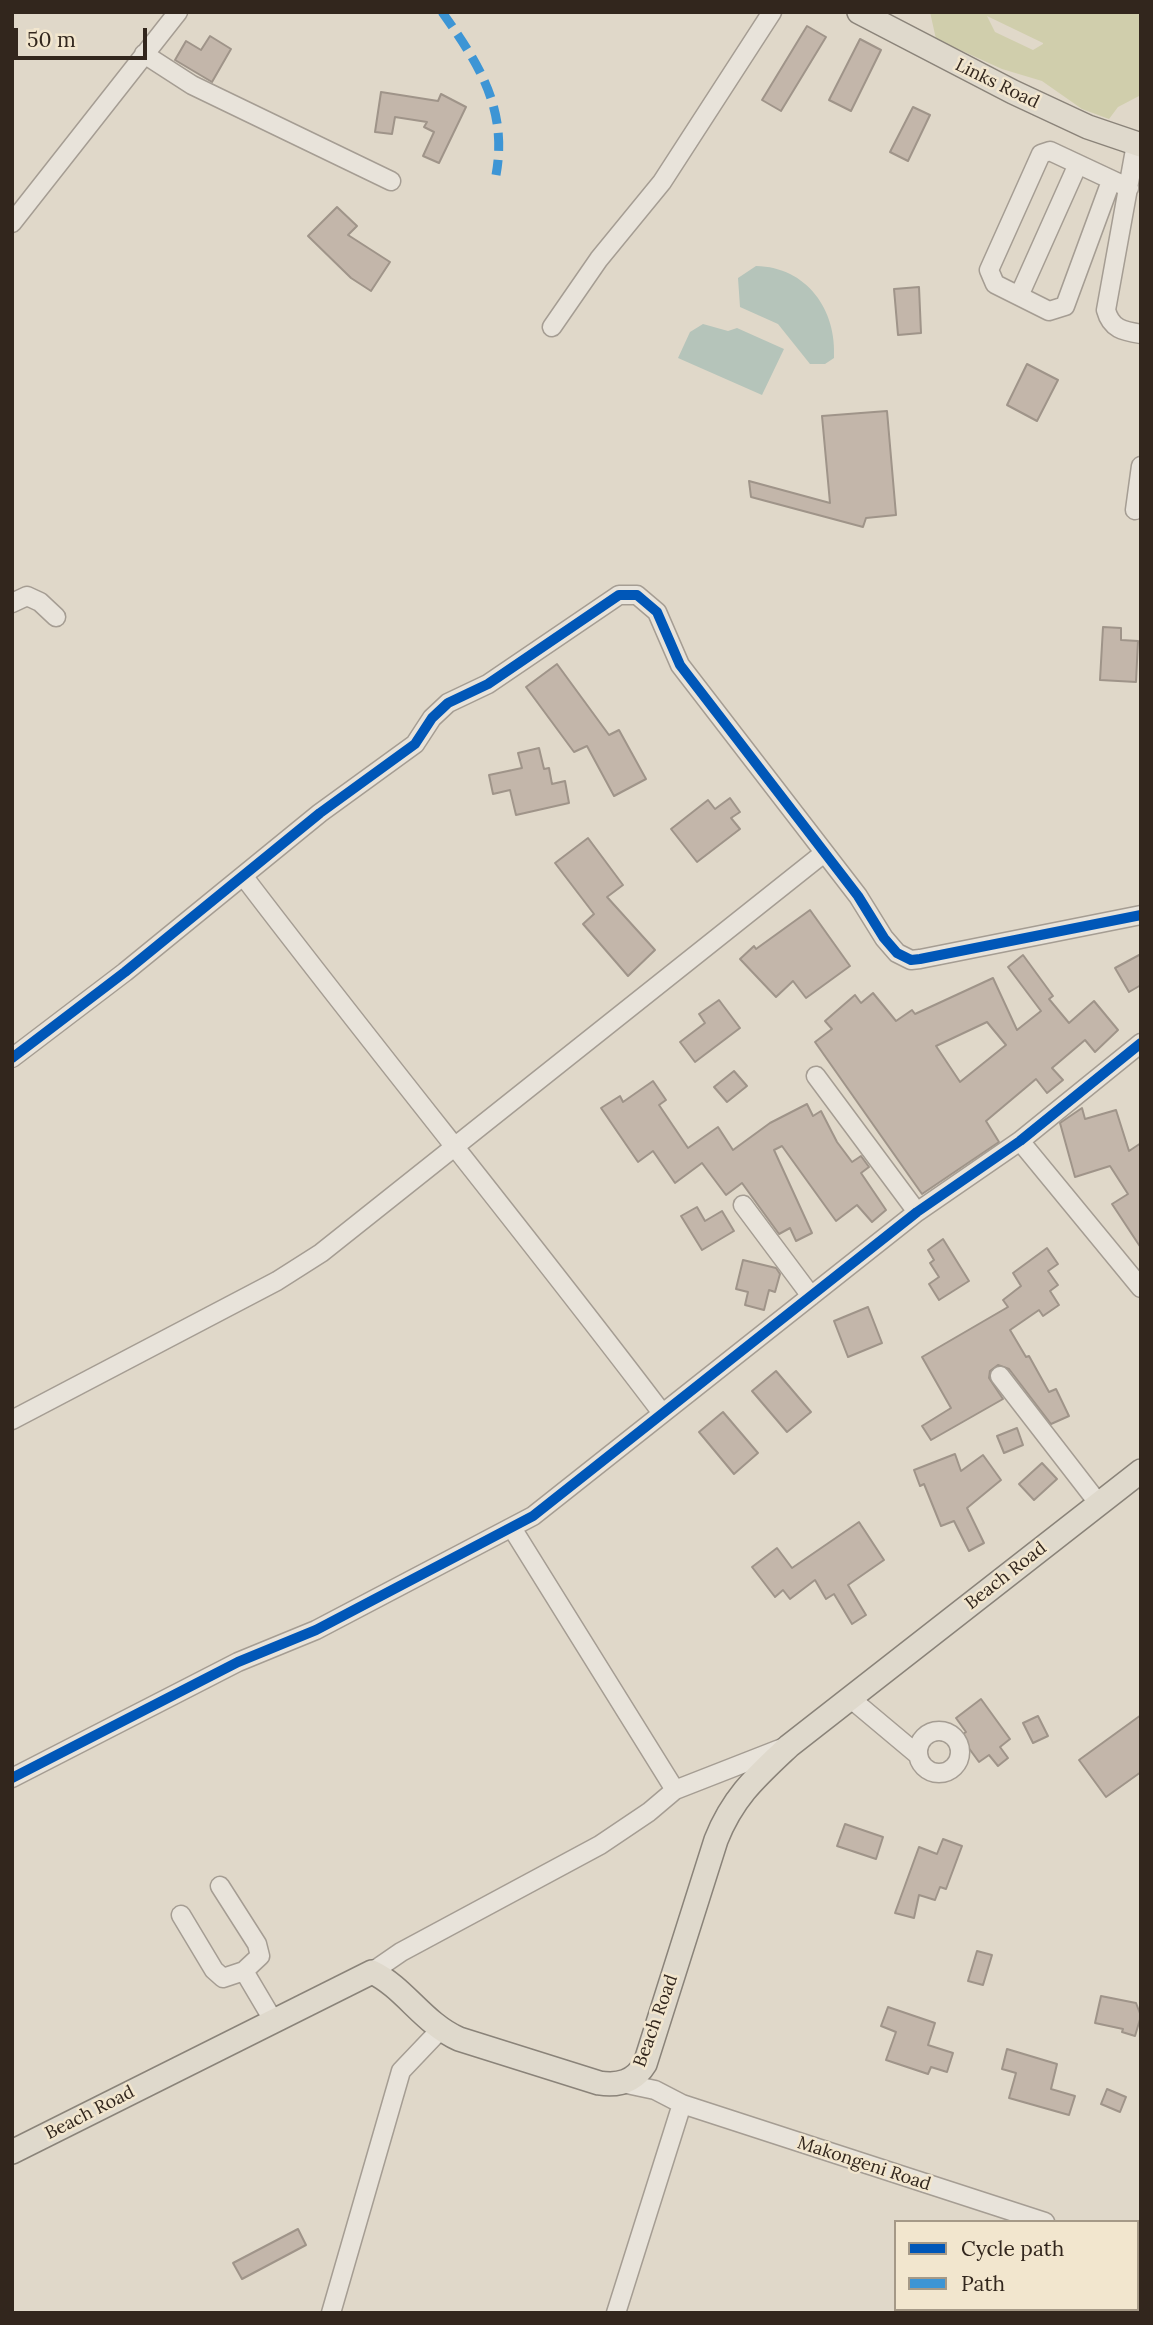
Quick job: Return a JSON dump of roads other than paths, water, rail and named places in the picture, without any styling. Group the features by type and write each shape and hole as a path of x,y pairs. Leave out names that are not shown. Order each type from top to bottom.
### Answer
{"main road":[{"name":"Links Road","path":"859,12 1013,92 1088,127 1139,145"},
{"name":"Beach Road","path":"12,2152 372,1972 384,1978 440,2031 599,2083 622,2083 633,2078 645,2064 727,1813 741,1791 789,1746 1141,1471"}],"street":[{"path":"12,223 178,12"},
{"path":"552,327 606,250 662,182 772,12"},
{"path":"144,54 192,85 391,181"},
{"path":"1139,145 1106,310 1118,330 1141,334"},
{"path":"1111,181 1065,306 1049,311 995,284 989,270 1041,155 1050,151 1129,188"},
{"path":"1019,296 1078,164"},
{"path":"1135,510 1141,466"},
{"path":"12,1058 244,877 320,813 415,744 432,718 447,703 488,684 619,595 637,595 657,612 680,665 858,896 884,938 897,953 911,960 1141,915"},
{"path":"12,603 27,596 40,602 56,617"},
{"path":"12,1420 321,1254 458,1148 824,853"},
{"path":"244,877 662,1413"},
{"path":"12,1778 118,1721 238,1662 316,1630 512,1528 562,1495 917,1212 1020,1141 1141,1043"},
{"path":"816,1076 917,1212"},
{"path":"1020,1141 1141,1288"},
{"path":"743,1205 811,1296"},
{"path":"1000,1376 1098,1504"},
{"path":"512,1528 675,1790"},
{"path":"850,1698 918,1755"},
{"path":"372,1972 401,1952 600,1844 649,1812 675,1790 789,1746"},
{"path":"181,1915 214,1970 223,1978 244,1971 260,1956 257,1944 219,1886"},
{"path":"244,1971 273,2020"},
{"path":"331,2313 401,2071 440,2031"},
{"name":"Makongeni Road","path":"622,2083 655,2090 682,2104 1012,2217 1032,2220"},
{"path":"616,2313 682,2104"}]}
